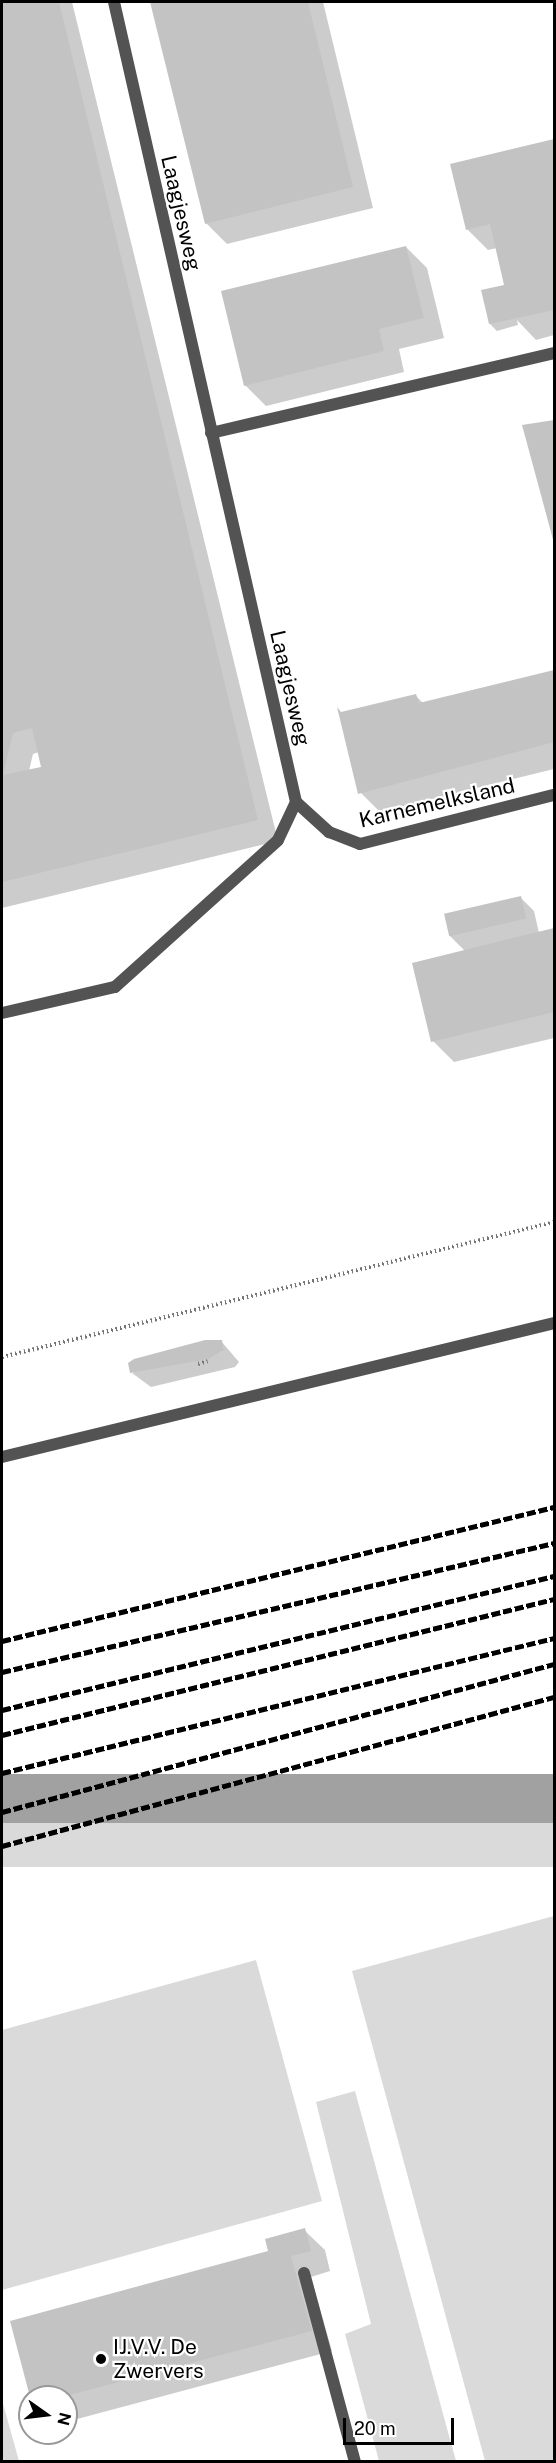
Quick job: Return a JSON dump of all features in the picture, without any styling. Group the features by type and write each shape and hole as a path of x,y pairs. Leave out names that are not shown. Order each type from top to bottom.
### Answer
{"street":[{"name":"Laagjesweg","path":"114,2 296,802"},
{"path":"211,434 555,353"},
{"name":"Karnemelksland","path":"296,802 329,832 360,844 555,795"},
{"path":"2,1013 115,987 278,840 296,802"},
{"path":"2,1457 555,1323"},
{"path":"304,2273 355,2462"}],"path":[{"path":"2,1358 555,1222"},
{"path":"198,1364 208,1361"}],"shaded area":[{"path":"2,1774 554,1774 554,1823 2,1823"},
{"path":"2,1823 554,1823 554,1867 2,1867"},
{"path":"554,1916 554,2461 485,2461 352,1971"},
{"path":"256,1960 322,2201 2,2290 2,2030"},
{"path":"355,2091 456,2461 379,2461 345,2334 371,2324 316,2102"},
{"path":"2,2400 19,2461 2,2461"}],"building":[{"path":"2,2 59,2 258,820 2,882","holes":["32,728 41,767 3,775 13,733"]},
{"path":"150,2 308,2 353,187 205,224"},
{"path":"554,139 554,310 489,324 481,290 504,285 490,224 466,230 450,164"},
{"path":"406,246 424,318 379,329 384,351 244,386 221,291"},
{"path":"554,420 554,543 522,425"},
{"path":"554,670 554,742 358,794 337,707 341,712 416,694 419,703"},
{"path":"521,896 526,918 449,936 444,914"},
{"path":"554,928 554,1012 431,1042 412,963"},
{"path":"205,1340 222,1340 223,1349 227,1348 208,1359 130,1373 128,1363 134,1359"},
{"path":"305,2228 311,2251 291,2256 312,2331 78,2393 78,2385 27,2385 10,2321 268,2251 265,2239"}],"railway":[{"path":"2,1641 554,1507"},
{"path":"2,1672 554,1543"},
{"path":"2,1710 554,1576"},
{"path":"2,1735 554,1599"},
{"path":"2,1773 554,1638"},
{"path":"2,1812 554,1664"},
{"path":"2,1846 554,1697"}],"place":[{"name":"IJ.V.V. De Zwervers","path":"101,2359"}]}
